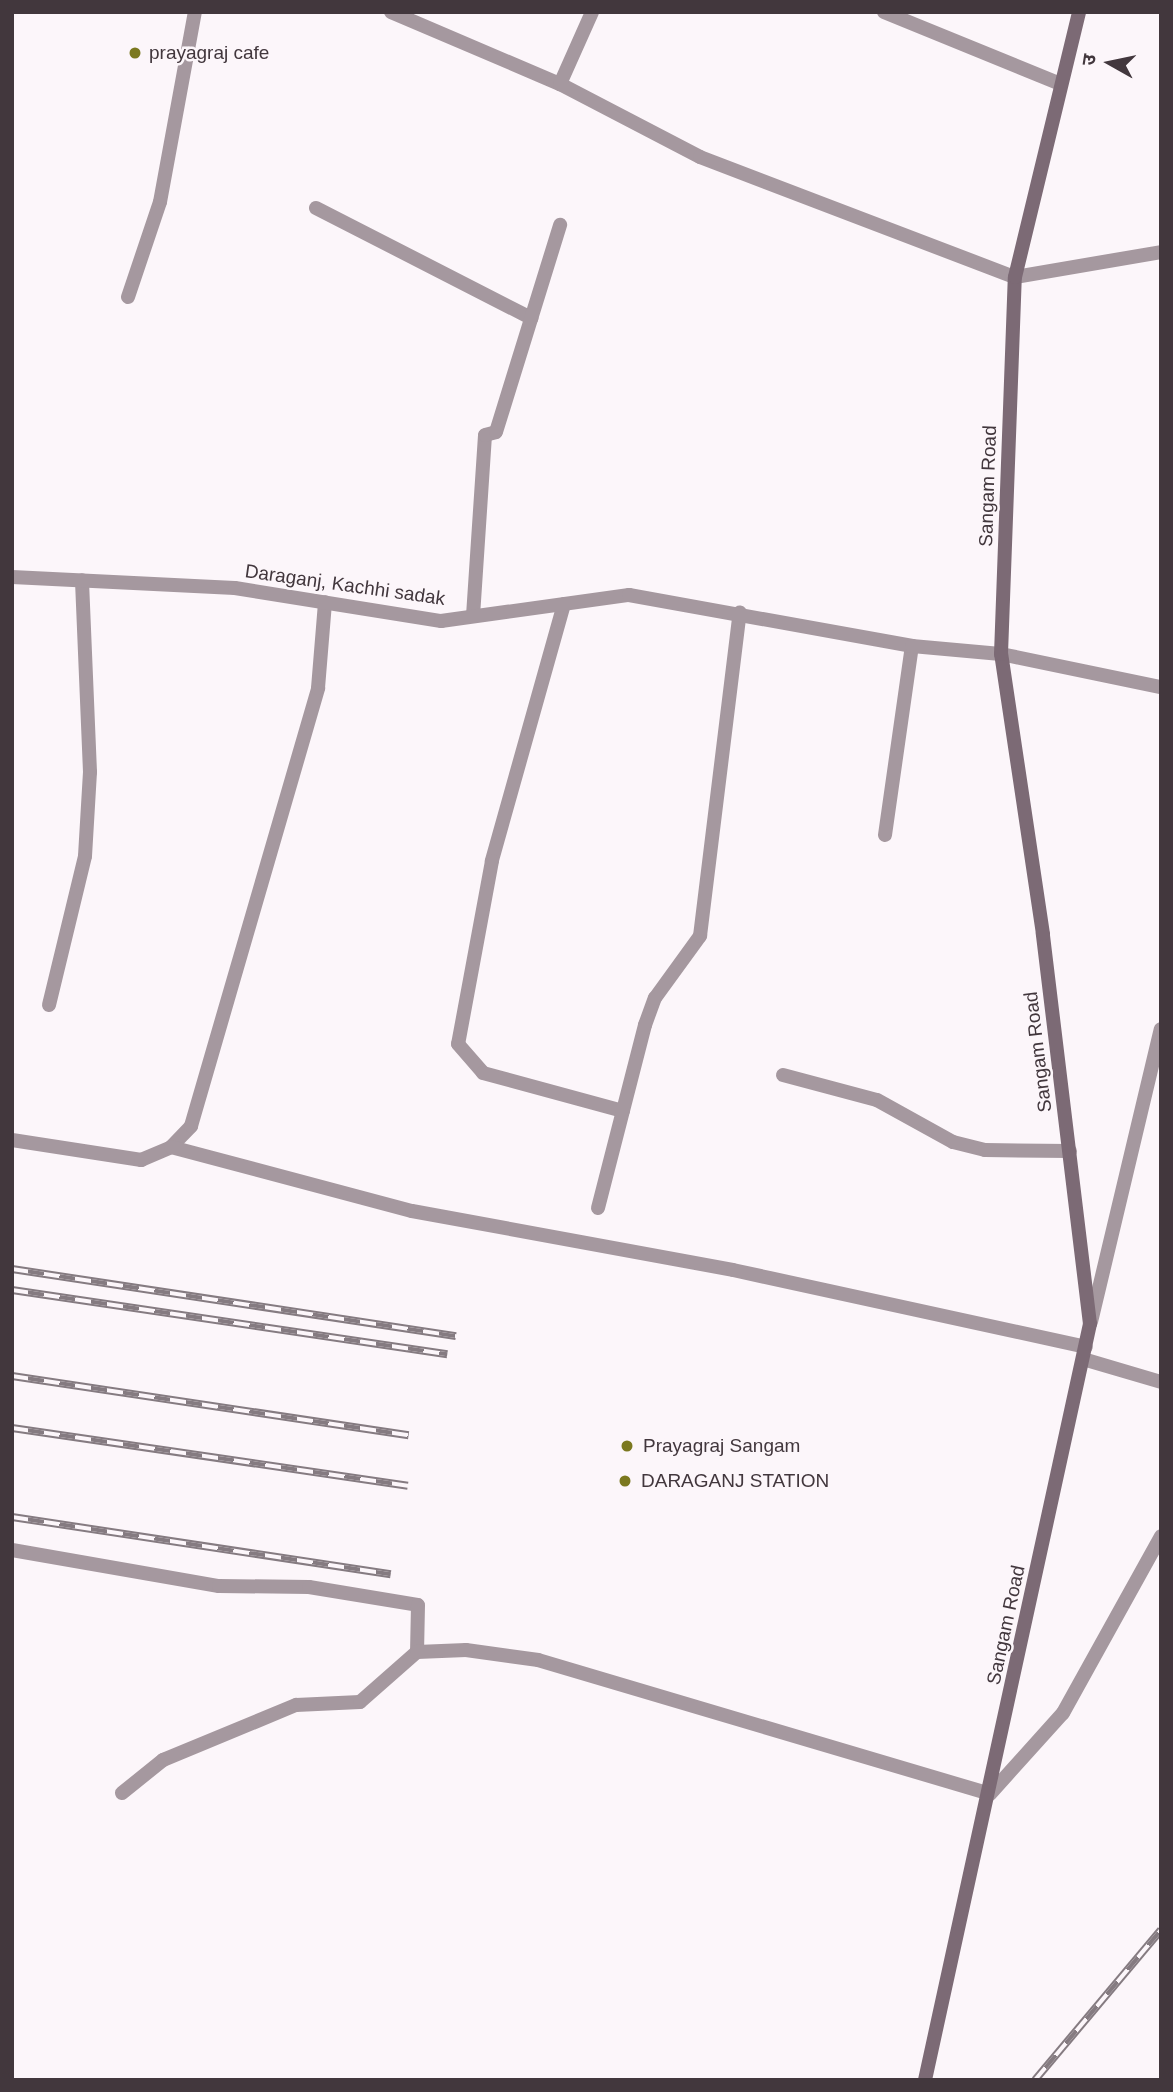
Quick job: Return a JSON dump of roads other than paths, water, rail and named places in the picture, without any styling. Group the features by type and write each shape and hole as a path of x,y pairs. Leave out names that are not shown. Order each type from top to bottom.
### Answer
{"main road":[{"name":"Sangam Road","path":"925,2080 990,1794 1090,1324 1070,1151 1001,654 1015,277 1058,83 1079,12"}],"street":[{"path":"128,297 160,202 195,12"},
{"path":"391,12 560,84 700,156 1015,277 1161,252"},
{"path":"560,84 592,12"},
{"path":"884,12 1058,83"},
{"path":"316,208 531,318"},
{"path":"473,616 485,435 496,432 560,225"},
{"name":"Daraganj, Kachhi sadak","path":"12,577 235,588 441,621 629,595 740,612 912,646 1001,654 1161,687"},
{"path":"49,1005 85,856 90,772 82,580"},
{"path":"12,1140 141,1160 172,1147 191,1126 318,688 325,602"},
{"path":"564,604 492,861 458,1045 465,1060 483,1073 623,1111"},
{"path":"598,1208 655,998 700,936 740,612"},
{"path":"885,835 912,646"},
{"path":"1090,1324 1161,1029"},
{"path":"783,1075 877,1100 953,1142 985,1150 1070,1151"},
{"path":"172,1147 412,1211 733,1270 1084,1353 1161,1382"},
{"path":"122,1793 163,1759 296,1705 360,1702 416,1652 466,1650 538,1660 990,1794 1063,1713 1161,1536"},
{"path":"12,1550 219,1586 309,1587 418,1605 416,1652"}],"railway":[{"path":"12,1269 456,1336"},
{"path":"12,1290 447,1354"},
{"path":"12,1376 409,1435"},
{"path":"12,1428 408,1486"},
{"path":"12,1517 391,1574"},
{"path":"1035,2080 1161,1930"}],"place":[{"name":"prayagraj cafe","path":"135,53"},
{"name":"Prayagraj Sangam","path":"627,1446"},
{"name":"DARAGANJ STATION","path":"625,1481"}]}
